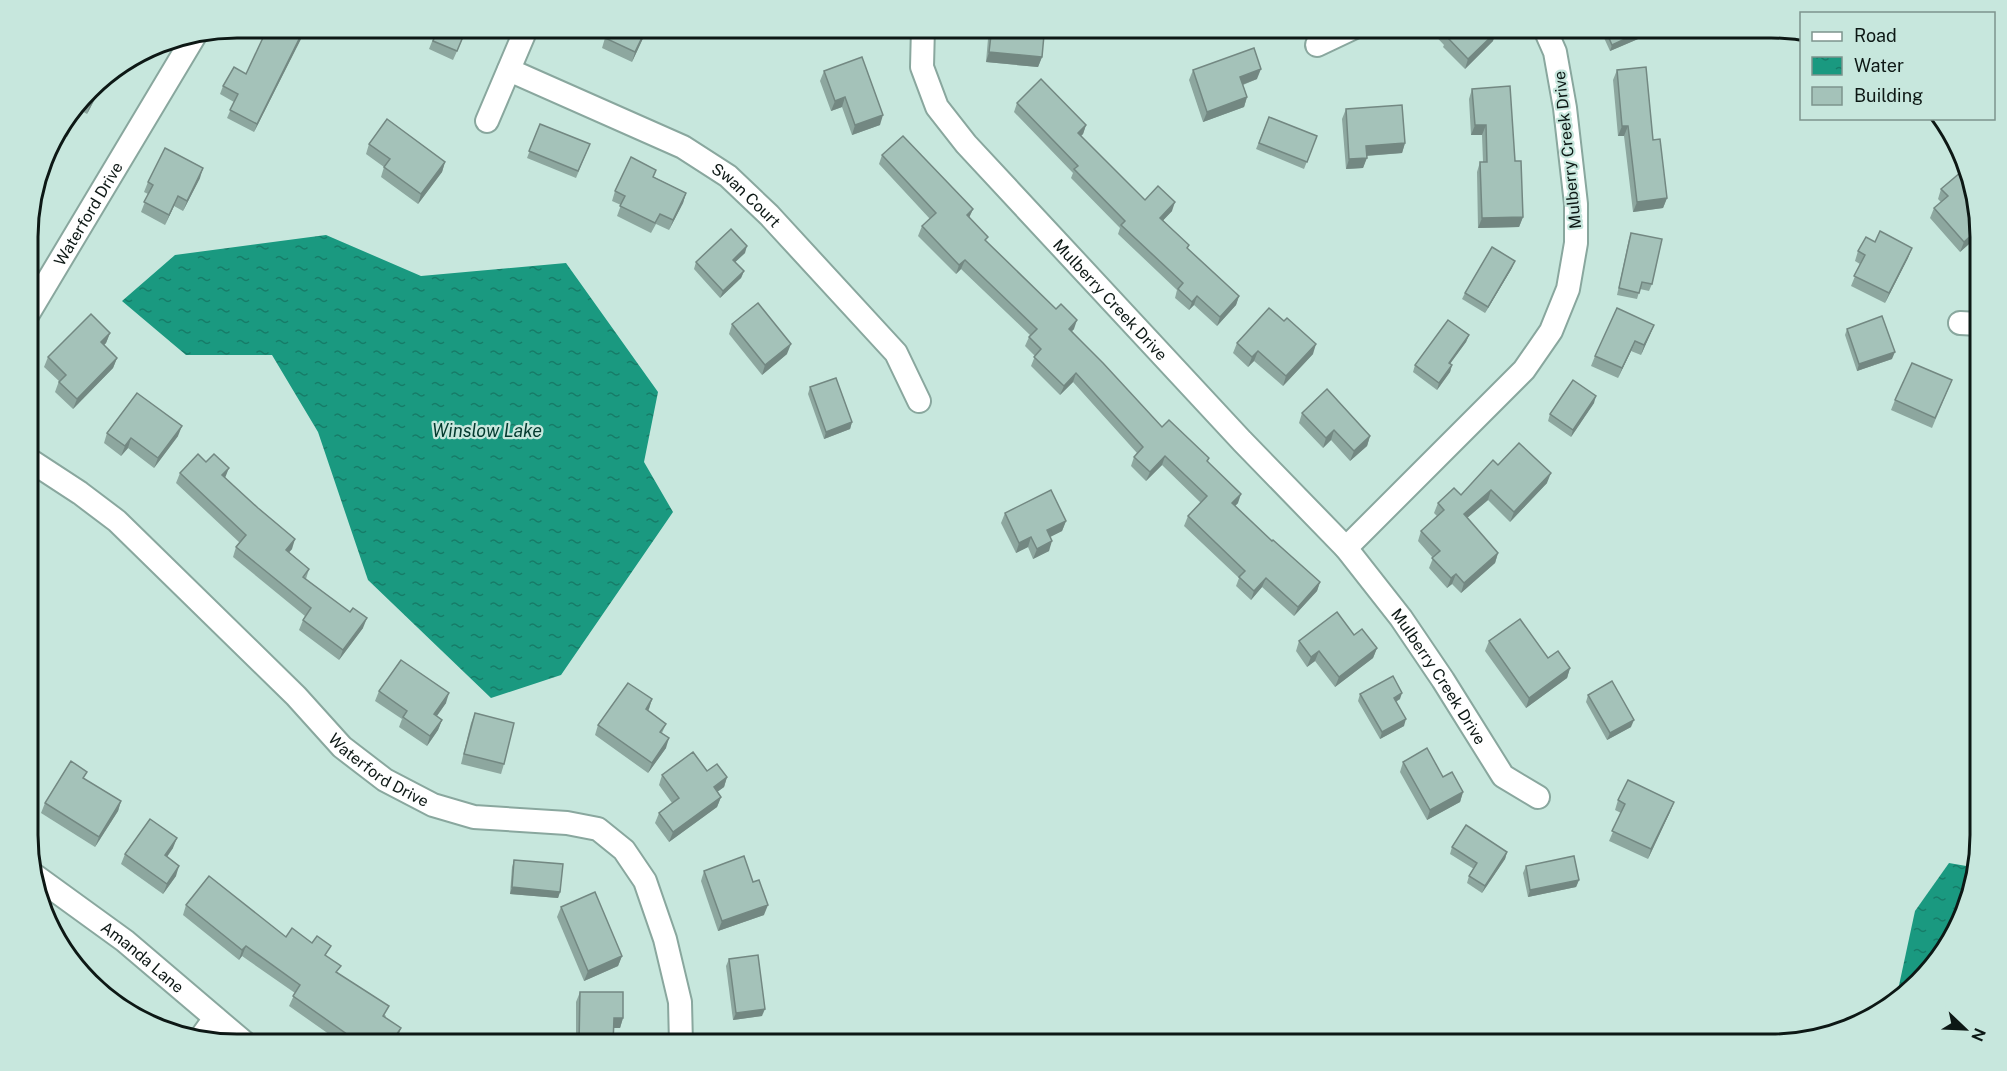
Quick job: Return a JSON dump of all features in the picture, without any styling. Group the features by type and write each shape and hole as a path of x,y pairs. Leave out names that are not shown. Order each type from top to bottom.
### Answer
{"street":[{"path":"487,121 522,38"},
{"name":"Mulberry Creek Drive","path":"923,38 922,67 937,107 966,144 1242,441 1346,548 1407,627 1503,776 1538,797"},
{"path":"1317,45 1331,38"},
{"name":"Mulberry Creek Drive","path":"1346,548 1524,370 1551,331 1568,289 1576,243 1576,204 1565,108 1555,52 1549,38"},
{"name":"Waterford Drive","path":"38,297 190,43"},
{"name":"Swan Court","path":"509,70 683,147 728,176 769,215 896,353 919,401"},
{"name":"Waterford Drive","path":"38,466 117,521 296,696 342,747 385,780 433,805 474,817 567,823 598,829 624,850 645,881 665,939 681,1002 681,1034"},
{"name":"Amanda Lane","path":"43,883 125,941 208,1027"}],"water":[{"name":"Winslow Lake","path":"326,235 421,276 566,263 658,392 644,462 673,512 561,675 491,698 368,580 318,432 272,355 186,355 122,301 175,255"},
{"path":"1949,863 1967,866 1959,898 1936,945 1920,966 1899,986 1915,911"}],"building":[{"path":"263,38 300,38 257,124 230,110 238,94 223,86 234,67 246,74"},
{"path":"434,38 462,38 457,51 433,41"},
{"path":"605,38 642,38 635,52"},
{"path":"991,38 1044,38 1042,57 989,52"},
{"path":"1448,38 1490,38 1468,59"},
{"path":"1609,38 1627,38 1612,45"},
{"path":"1254,48 1261,69 1240,77 1247,97 1207,112 1193,70"},
{"path":"862,57 883,115 855,125 845,97 835,101 824,71"},
{"path":"1646,67 1653,140 1660,139 1667,198 1637,202 1628,126 1622,126 1617,70"},
{"path":"1041,79 1086,125 1078,133 1145,200 1158,186 1175,202 1160,218 1189,245 1187,248 1239,296 1220,317 1197,296 1192,302 1178,289 1183,283 1121,225 1125,221 1074,169 1078,166 1017,103"},
{"path":"1510,86 1515,161 1521,161 1523,217 1482,218 1480,162 1487,162 1486,125 1475,125 1472,89"},
{"path":"1402,105 1405,143 1366,146 1367,158 1349,159 1346,109"},
{"path":"1269,117 1317,136 1307,162 1259,143"},
{"path":"387,119 445,162 421,194 384,167 390,159 369,144"},
{"path":"540,124 590,144 578,171 529,151"},
{"path":"903,136 973,209 967,215 988,237 985,240 1056,309 1061,304 1077,320 1069,329 1162,427 1169,420 1209,458 1207,461 1241,494 1232,503 1320,582 1298,607 1266,578 1254,591 1239,577 1245,571 1188,516 1207,496 1165,456 1150,472 1134,457 1143,447 1076,373 1064,386 1034,357 1041,349 1029,337 1037,329 965,260 959,265 922,226 936,213 882,155"},
{"path":"165,148 203,168 187,201 178,196 169,215 144,202 153,185 148,182"},
{"path":"631,157 656,170 653,177 686,193 673,220 660,214 655,223 620,206 625,196 615,191"},
{"path":"1959,174 1968,211 1970,236 1964,242 1934,208 1948,196 1941,189"},
{"path":"731,229 747,246 733,260 744,271 723,291 696,262"},
{"path":"1880,231 1912,248 1889,293 1854,276 1865,255 1858,251 1866,237 1875,242"},
{"path":"1631,233 1662,239 1652,284 1642,282 1639,293 1619,288"},
{"path":"1492,247 1515,261 1488,307 1465,293"},
{"path":"758,303 791,344 765,365 732,324"},
{"path":"1269,308 1284,321 1287,318 1316,344 1286,376 1258,351 1252,357 1237,343"},
{"path":"1617,308 1654,325 1644,345 1635,341 1622,368 1595,356"},
{"path":"91,314 110,333 101,342 117,358 77,399 59,382 66,375 48,357"},
{"path":"1882,316 1895,352 1859,364 1847,329"},
{"path":"1448,320 1469,335 1449,363 1452,365 1439,383 1415,365"},
{"path":"1912,363 1952,380 1935,418 1895,400"},
{"path":"836,378 852,422 826,432 810,387"},
{"path":"1573,380 1596,396 1573,430 1550,414"},
{"path":"1327,389 1370,436 1354,451 1334,430 1326,438 1302,413"},
{"path":"137,393 182,426 158,458 131,438 125,446 107,433"},
{"path":"1519,443 1551,473 1514,512 1491,490 1464,514 1498,553 1464,583 1456,574 1451,578 1432,558 1440,551 1421,531 1444,510 1438,503 1454,488 1461,495 1493,460 1498,465"},
{"path":"198,454 206,462 214,454 229,468 222,475 295,539 286,550 309,569 303,577 350,612 353,608 367,618 343,650 303,620 311,608 236,547 246,535 180,473"},
{"path":"1051,490 1066,521 1047,530 1052,541 1037,549 1031,537 1019,543 1005,513"},
{"path":"1337,612 1354,635 1362,629 1377,648 1339,677 1319,651 1311,657 1299,641"},
{"path":"1520,619 1548,658 1558,651 1570,668 1529,698 1489,641"},
{"path":"401,660 449,693 434,714 442,720 430,736 403,717 407,711 379,691"},
{"path":"1393,676 1402,693 1394,698 1406,719 1382,732 1360,694"},
{"path":"1612,681 1634,720 1610,733 1588,695"},
{"path":"628,683 652,699 646,709 666,724 660,732 669,738 652,763 598,725"},
{"path":"475,713 514,723 504,764 464,754"},
{"path":"1427,748 1443,777 1452,772 1463,792 1430,810 1403,762"},
{"path":"693,752 707,771 717,764 727,777 714,787 721,797 673,832 659,813 679,798 662,775"},
{"path":"71,761 87,772 83,778 121,801 99,837 45,803"},
{"path":"1628,780 1674,802 1651,849 1612,831 1625,804 1618,800"},
{"path":"150,819 177,838 165,855 179,866 167,884 125,854"},
{"path":"1466,825 1507,852 1485,886 1469,876 1477,863 1452,847"},
{"path":"744,856 753,882 759,880 768,905 722,921 704,871"},
{"path":"1574,856 1579,880 1530,890 1526,866"},
{"path":"514,860 563,864 560,892 512,887"},
{"path":"209,876 286,937 292,928 312,943 317,936 331,946 325,955 341,966 336,972 389,1006 383,1016 401,1028 397,1034 347,1034 293,996 300,985 246,946 242,950 186,905"},
{"path":"595,892 622,956 588,971 561,907"},
{"path":"758,955 765,1009 736,1013 729,959"},
{"path":"580,992 623,992 623,1018 614,1018 613,1034 579,1034"}]}
